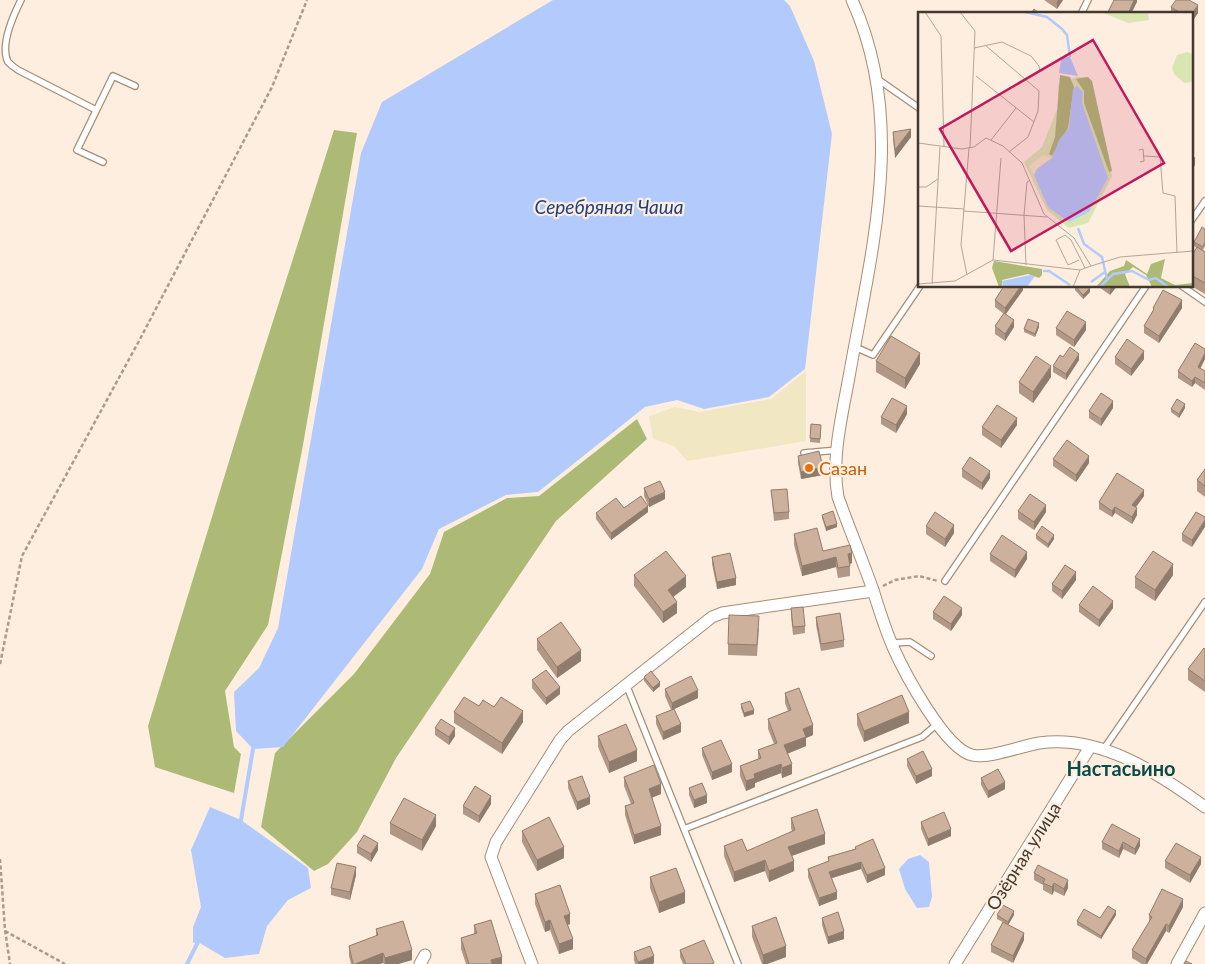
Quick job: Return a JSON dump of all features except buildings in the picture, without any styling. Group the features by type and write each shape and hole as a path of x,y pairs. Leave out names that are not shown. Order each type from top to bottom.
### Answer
{"street":[{"path":"852,0 869,46 880,109 882,155 879,202 840,430 835,480 838,497 891,643 904,670 938,724 959,749 973,756 983,756 1040,743 1065,742 1103,750 1142,765 1166,779 1205,807"},
{"path":"532,964 493,865 492,850 560,740 568,731 712,617 722,613 873,590"},
{"name":"Озёрная улица","path":"955,964 1090,747"},
{"path":"1177,964 1205,913"}],"lane":[{"path":"21,0 5,31 3,48 7,61 18,70 96,110"},
{"path":"1082,12 1088,0"},
{"path":"103,162 77,150 113,76 135,86"},
{"path":"875,77 918,107"},
{"path":"1192,220 1205,201"},
{"path":"854,346 873,355 919,288"},
{"path":"945,581 1145,288"},
{"path":"1185,288 1205,302"},
{"path":"804,453 838,450"},
{"path":"1103,750 1205,602"},
{"path":"891,643 910,642 931,656"},
{"path":"626,684 738,964"},
{"path":"684,829 922,737 938,724"}],"path":[{"path":"0,664 22,556 139,341 272,87 307,0"},
{"path":"873,590 895,580 920,576 934,581 945,581"},
{"path":"0,859 5,930 10,964"},
{"path":"5,930 65,964"}],"green space":[{"path":"334,130 357,133 303,445 268,625 225,691 234,747 241,754 234,793 155,767 148,726 245,409"},
{"path":"637,419 647,439 556,521 396,758 357,832 328,864 314,871 261,827 275,753 354,674 430,574 444,532 507,498 539,496"}],"sand":[{"path":"806,371 806,441 687,461 674,446 653,439 649,416 675,407 700,412 771,399"}],"water":[{"name":"Серебряная Чаша","path":"553,0 784,0 790,6 814,61 832,134 805,369 769,397 704,409 677,400 645,407 538,492 506,495 439,529 422,569 283,747 253,749 236,731 234,692 259,668 278,628 361,153 382,102"},
{"path":"210,807 241,820 308,868 311,888 288,900 267,926 259,954 225,958 198,942 193,943 193,927 201,907 191,850"},
{"path":"920,855 929,862 932,897 929,907 917,908 905,889 899,869 908,859"}],"waterway":[{"path":"241,820 253,749"},
{"path":"187,964 198,942"}],"place":[{"name":"Сазан","path":"809,468"}],"district":[{"name":"Настасьино","path":"1121,768"}]}
